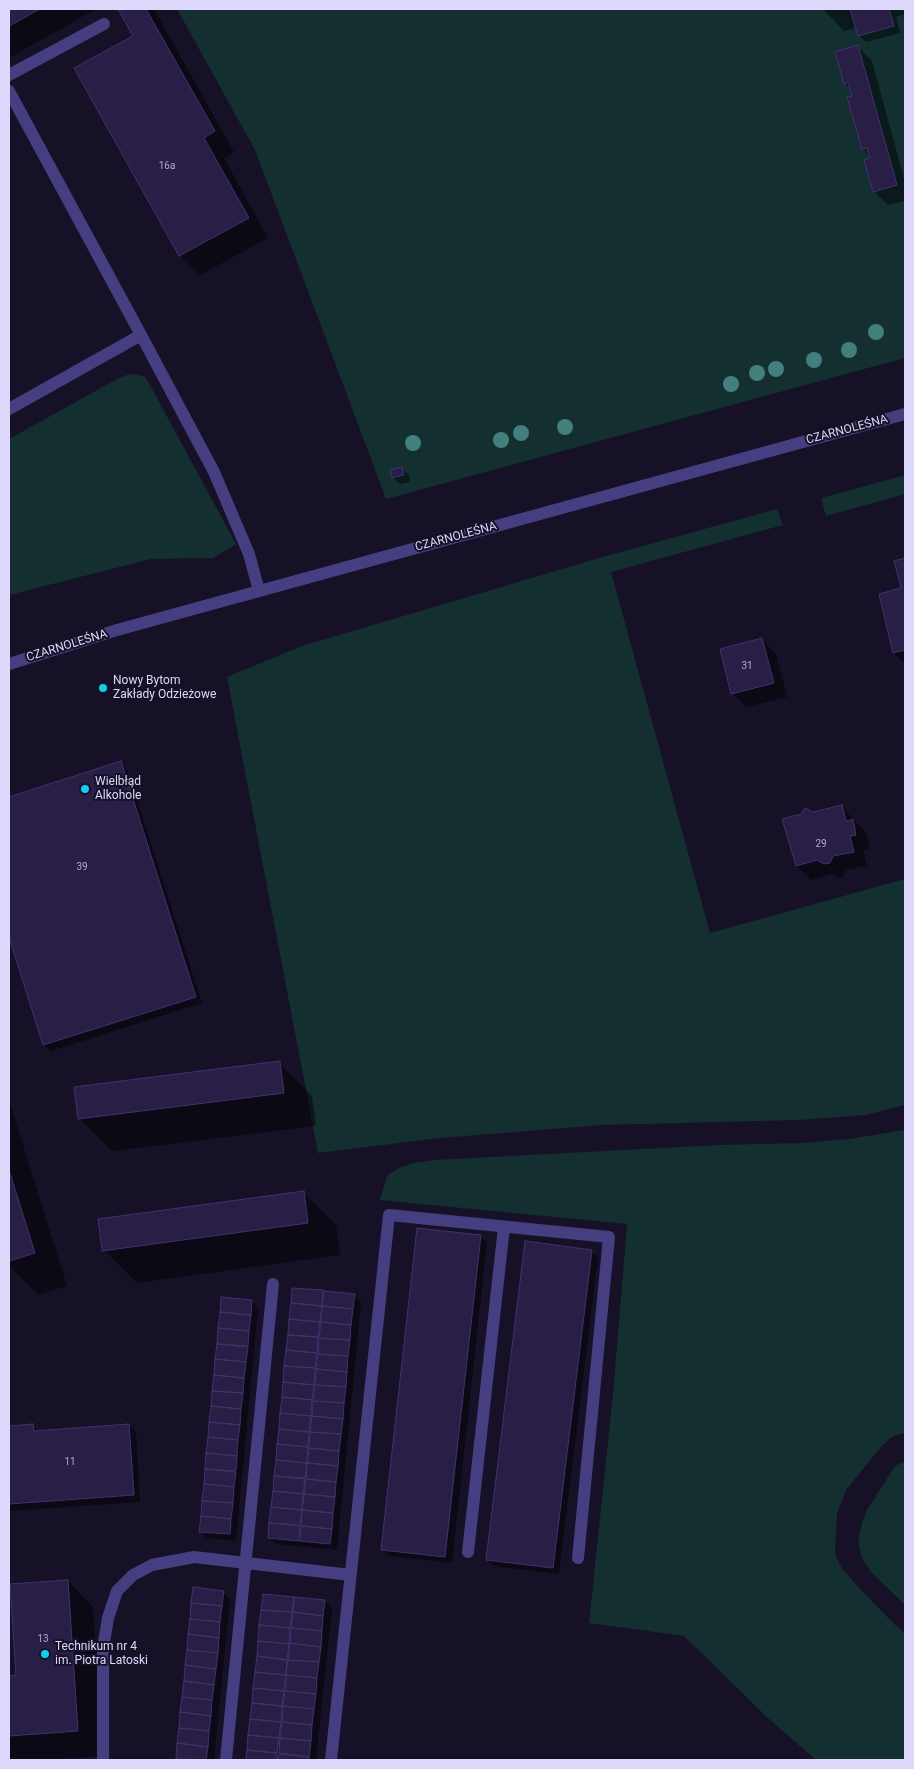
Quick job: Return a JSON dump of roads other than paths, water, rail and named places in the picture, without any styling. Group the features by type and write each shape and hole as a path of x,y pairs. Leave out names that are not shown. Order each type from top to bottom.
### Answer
{"street":[{"path":"9,75 104,24"},
{"path":"9,91 214,472 249,554 260,591"},
{"path":"9,409 141,335"},
{"name":"CZARNOLEŚNA","path":"9,664 118,630 905,414"},
{"path":"330,1760 389,1215 609,1237 578,1558"},
{"path":"468,1552 504,1227"},
{"path":"226,1760 273,1284"},
{"path":"103,1760 103,1648 108,1618 118,1591 133,1574 152,1565 194,1557 351,1575"}],"place":[{"name":"Nowy Bytom Zakłady Odzieżowe","path":"103,688"},
{"name":"Wielbłąd Alkohole","path":"85,789"},
{"name":"Technikum nr 4 im. Piotra Latoski","path":"45,1654"}]}
